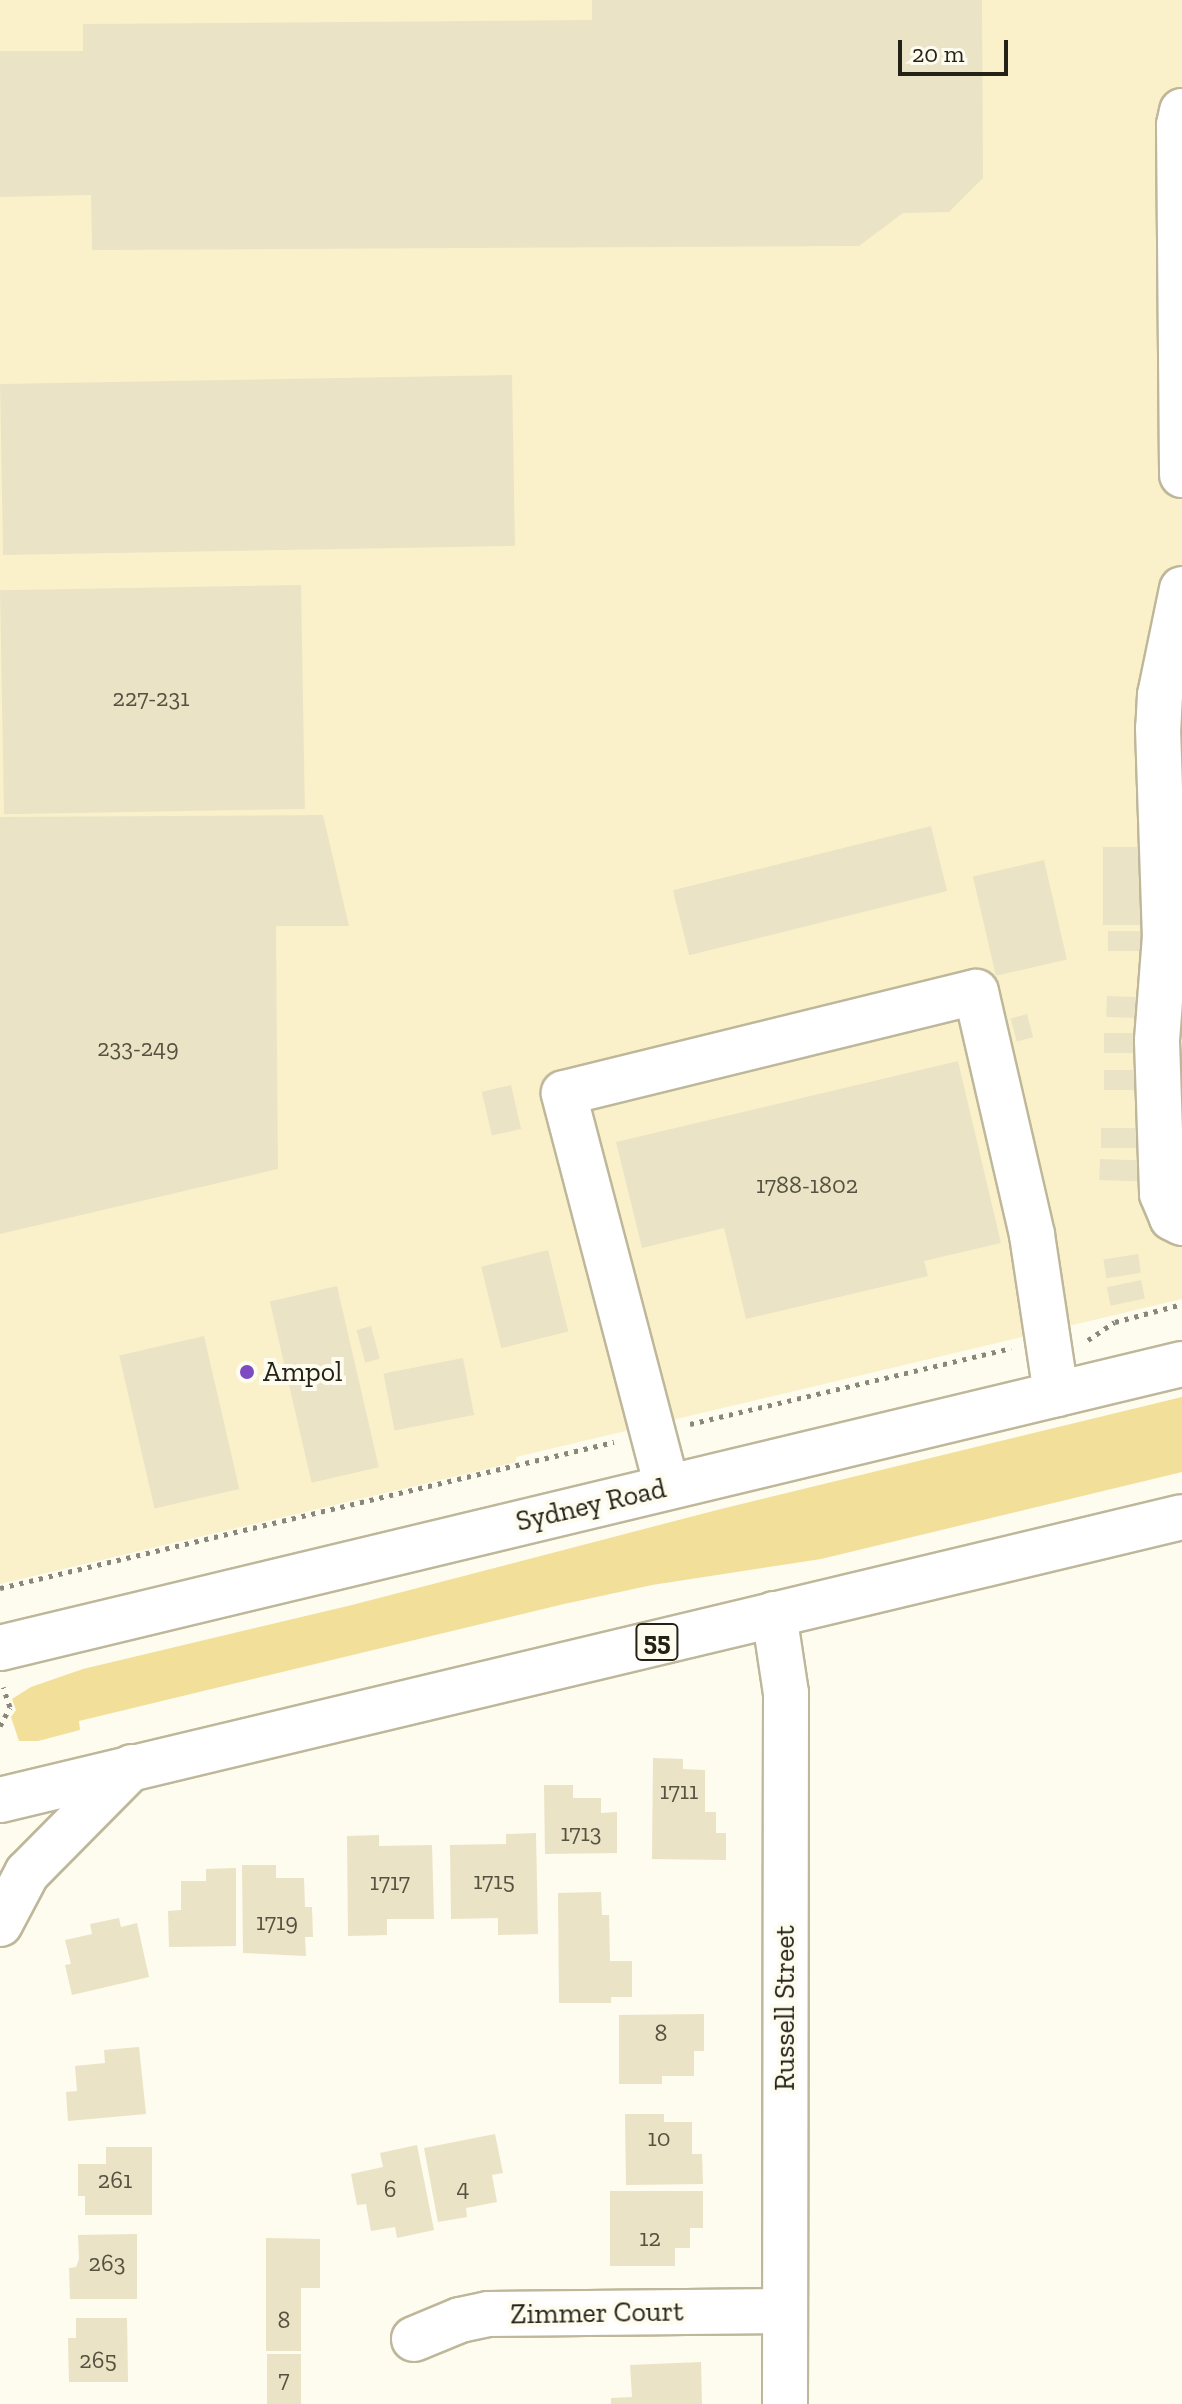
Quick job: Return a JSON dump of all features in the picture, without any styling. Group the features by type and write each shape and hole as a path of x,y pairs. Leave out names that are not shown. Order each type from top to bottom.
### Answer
{"main road":[{"path":"1182,111 1179,125 1182,475"},
{"path":"1180,608 1160,695 1171,790 1173,936 1171,1154 1165,1208 1172,1218 1182,1223"},
{"path":"667,1487 625,1316 605,1258 564,1093 976,992 1032,1235 1056,1394"},
{"name":"Sydney Road","path":"0,1648 1182,1364"},
{"name":"55","path":"0,1800 1182,1517"},
{"name":"Russell Street","path":"774,1614 786,1693 785,2404"},
{"path":"0,1924 27,1873 132,1767"},
{"name":"Zimmer Court","path":"414,2339 460,2320 488,2314 785,2311"}],"path":[{"path":"0,1588 1016,1347 1082,1342 1115,1322 1182,1304"},
{"path":"0,1679 10,1707 0,1726"}],"shaded area":[{"path":"0,0 1182,0 1182,1299 516,1457 516,1462 0,1584"},
{"path":"1182,1397 1182,1472 821,1559 652,1585 564,1604 79,1721 80,1730 38,1741 19,1741 11,1717 16,1710 12,1699 31,1687 83,1669 352,1605 721,1509"}],"building":[{"path":"592,0 982,0 983,178 949,212 903,213 859,246 92,250 91,195 0,197 0,51 83,51 83,24 592,20"},
{"path":"512,375 515,546 3,555 0,384"},
{"path":"301,585 305,809 4,814 0,590"},
{"path":"323,815 349,926 276,926 278,1169 0,1234 0,817"},
{"path":"931,826 947,891 689,955 673,890"},
{"path":"1103,847 1151,847 1151,925 1103,925"},
{"path":"1044,860 1067,959 996,976 973,876"},
{"path":"1108,931 1146,931 1146,951 1108,951"},
{"path":"1107,996 1144,997 1143,1018 1106,1017"},
{"path":"1027,1014 1033,1037 1017,1042 1011,1018"},
{"path":"1104,1033 1142,1033 1142,1053 1104,1053"},
{"path":"958,1061 1001,1243 924,1261 928,1276 746,1319 724,1228 642,1248 616,1142"},
{"path":"1104,1070 1142,1070 1142,1090 1104,1090"},
{"path":"511,1085 521,1129 492,1136 482,1092"},
{"path":"1101,1128 1139,1128 1139,1148 1101,1148"},
{"path":"1100,1159 1138,1160 1137,1181 1099,1180"},
{"path":"548,1250 568,1332 501,1348 481,1267"},
{"path":"1138,1254 1141,1273 1106,1278 1103,1259"},
{"path":"1141,1280 1145,1299 1111,1306 1107,1287"},
{"path":"337,1286 379,1467 312,1483 270,1302"},
{"path":"371,1326 380,1359 365,1363 357,1330"},
{"path":"204,1336 239,1489 155,1509 119,1356"},
{"path":"463,1358 474,1415 395,1430 383,1373"},
{"path":"653,1758 683,1759 683,1769 705,1770 705,1812 716,1812 716,1833 726,1833 726,1860 652,1859"},
{"path":"544,1785 573,1785 573,1798 601,1798 601,1813 617,1812 617,1853 545,1854"},
{"path":"536,1833 538,1934 498,1935 498,1918 451,1919 450,1845 506,1844 506,1834"},
{"path":"379,1835 379,1846 432,1845 434,1919 387,1919 387,1935 348,1936 347,1836"},
{"path":"242,1865 276,1865 276,1878 304,1878 305,1907 312,1907 313,1937 305,1937 306,1956 243,1953"},
{"path":"236,1868 236,1946 169,1947 168,1911 181,1910 181,1881 206,1881 206,1869"},
{"path":"601,1892 602,1915 609,1915 610,1961 632,1961 632,1997 611,1997 611,2003 559,2003 558,1893"},
{"path":"119,1918 121,1927 137,1923 149,1977 72,1995 65,1965 71,1964 65,1940 92,1934 90,1924"},
{"path":"704,2014 704,2051 694,2051 694,2076 662,2076 662,2084 619,2084 619,2015"},
{"path":"139,2047 146,2114 68,2121 66,2092 77,2091 75,2066 105,2063 104,2050"},
{"path":"625,2114 664,2114 664,2122 692,2122 692,2154 702,2154 703,2184 626,2185"},
{"path":"495,2134 503,2173 492,2175 497,2202 466,2208 467,2217 438,2222 424,2148"},
{"path":"417,2145 434,2230 397,2238 395,2227 371,2231 366,2204 357,2205 351,2174 383,2167 380,2153"},
{"path":"106,2147 152,2147 152,2215 85,2215 85,2196 78,2196 78,2164 106,2164"},
{"path":"610,2191 703,2191 703,2228 690,2228 690,2248 675,2248 675,2266 610,2266"},
{"path":"137,2234 137,2299 70,2299 69,2268 76,2267 79,2259 78,2235"},
{"path":"266,2238 320,2239 320,2288 301,2288 301,2351 266,2351"},
{"path":"76,2318 127,2318 128,2382 69,2382 68,2338 76,2338"},
{"path":"267,2354 301,2354 301,2404 267,2404"},
{"path":"701,2362 702,2404 611,2404 611,2398 632,2397 630,2365"}],"place":[{"name":"Ampol","path":"247,1372"}]}
